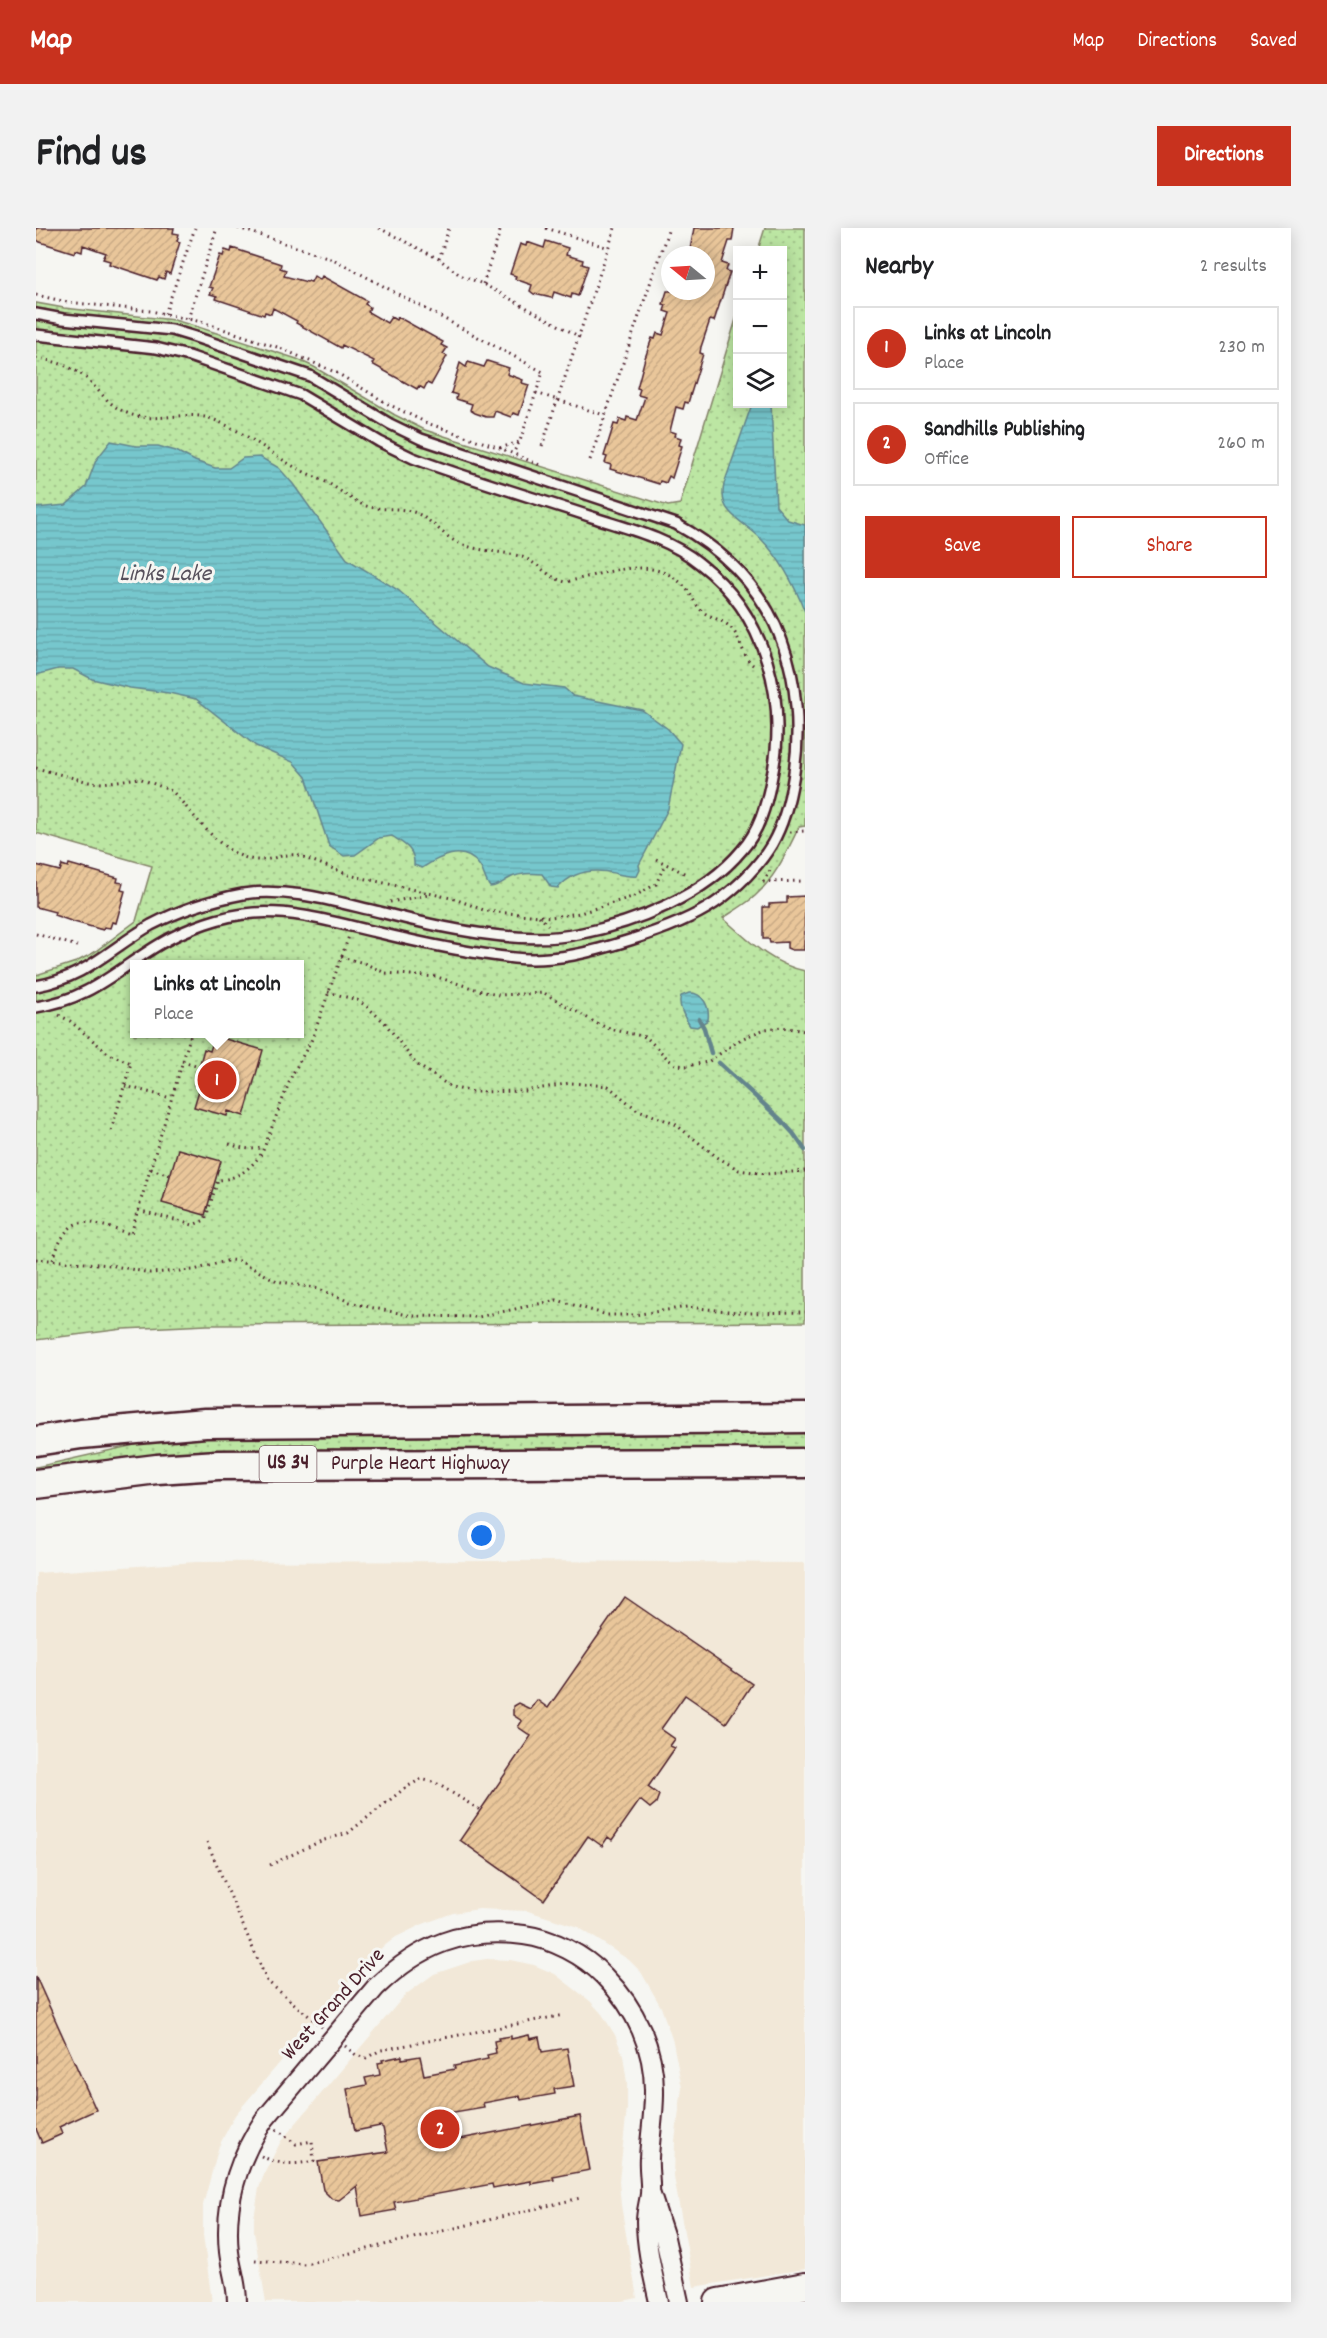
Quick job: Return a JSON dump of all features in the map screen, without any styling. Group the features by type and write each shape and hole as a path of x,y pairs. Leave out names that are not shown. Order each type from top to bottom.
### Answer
{"main road":[{"name":"Purple Heart Highway","path":"36,1441 81,1434 205,1423 805,1418"},
{"name":"Purple Heart Highway","path":"36,1484 145,1470 218,1465 805,1463"},
{"path":"718,2302 805,2286"}],"street":[{"name":"West Grand Drive","path":"240,2298 229,2252 229,2213 239,2165 247,2148 376,1987 406,1961 438,1944 458,1937 481,1933 504,1933 531,1936 557,1944 581,1957 600,1971 623,1996 640,2026 648,2048 654,2093 648,2159 650,2193 646,2218 647,2242 659,2302"},
{"name":"West Grand Drive","path":"650,2193 662,2226 679,2302"}],"lane":[{"path":"36,314 63,319 172,330 293,369 328,386 390,424 421,439 659,517 699,538 729,561 752,585 765,605 785,648 795,688 797,713 794,772 786,806 772,843 740,882 716,902 664,928 582,954 530,959 429,944 321,919 276,913 253,913 225,918 185,932 136,960"},
{"path":"36,334 168,350 286,388 318,403 380,442 414,458 651,536 688,555 709,570 736,598 758,635 770,670 777,714 774,770 769,793 755,833 727,867 704,886 672,903 610,926 578,934 530,938 433,924 308,896 252,893 221,899 178,913 149,927 83,971 36,987"},
{"path":"688,555 699,538"},
{"path":"252,893 253,913"},
{"path":"429,944 433,924"},
{"path":"610,926 615,945"},
{"path":"36,1007 92,990 130,964"}],"path":[{"path":"165,314 195,228"},
{"path":"188,319 218,228"},
{"path":"36,295 67,302 165,314 234,332 311,360 345,377 409,415 447,431 513,453 520,441 543,372 333,259 238,228"},
{"path":"379,228 439,259 460,275 483,284 580,336"},
{"path":"439,259 449,228"},
{"path":"483,284 501,228"},
{"path":"546,228 609,248"},
{"path":"542,446 615,228"},
{"path":"590,460 669,228"},
{"path":"36,358 62,363 76,371 115,407 128,413 142,418 194,415 214,420 263,445 292,465 359,503 383,510 396,509 416,513 427,518 453,540 478,550 518,555 528,559 558,580 566,582 624,570 650,568 660,570 685,587 699,609 705,614 729,625 752,665 770,670"},
{"path":"536,393 604,415"},
{"path":"500,448 520,441"},
{"path":"36,768 89,782 103,783 139,778 164,787 172,791 218,840 245,858 267,860 289,854 298,855 349,875 455,899 486,911 562,916 613,905 635,896 658,881 665,864"},
{"path":"790,832 805,831"},
{"path":"656,859 686,874"},
{"path":"658,881 663,883"},
{"path":"763,882 805,881"},
{"path":"538,916 551,926"},
{"path":"560,921 562,916"},
{"path":"36,934 77,946"},
{"path":"138,1210 193,1225 205,1220 218,1180 239,1176 262,1153 292,1075 312,1039 348,937"},
{"path":"341,957 364,963 385,973 437,977 499,995 544,993 610,1029 646,1036 669,1060 677,1065 686,1066 708,1062 741,1039 765,1029 782,1027 805,1031"},
{"path":"328,992 357,1000 366,1006 385,1023 416,1064 451,1087 472,1092 525,1091 571,1083 608,1086 636,1108 675,1124 717,1157 739,1170 766,1174 805,1171"},
{"path":"56,1015 70,1021 109,1054 131,1063 111,1131"},
{"path":"53,1261 61,1239 69,1227 76,1222 86,1221 130,1234 190,1038"},
{"path":"182,1061 199,1066"},
{"path":"125,1086 171,1098"},
{"path":"229,1144 247,1149 264,1147"},
{"path":"151,1169 170,1175"},
{"path":"36,1259 110,1265 150,1273 194,1270 230,1260 239,1261 277,1281 319,1289 369,1307 413,1316 478,1317 557,1300 607,1315 634,1315 687,1307 748,1313 805,1312"},
{"path":"270,1865 321,1841 348,1833 405,1788 421,1779 436,1783 480,1810"},
{"path":"207,1842 267,1981 327,2031"},
{"path":"341,2043 356,2055 366,2058 381,2050 564,2016"},
{"path":"247,2148 278,2163 298,2164 314,2161 312,2141 296,2144 268,2123"},
{"path":"255,2260 305,2264 580,2198"}],"shaded area":[{"path":"196,1562 805,1563 805,2269 694,2287 674,2177 675,2141 682,2088 673,2042 661,2007 641,1972 629,1960 578,1927 528,1911 479,1909 453,1913 423,1924 396,1937 371,1956 235,2115 219,2146 203,2205 203,2235 212,2302 36,2302 36,1573"},
{"path":"510,1960 534,1965 555,1974 590,2001 602,2014 615,2035 623,2055 627,2083 627,2108 619,2181 621,2205 637,2298 619,2302 266,2302 254,2232 254,2218 259,2188 281,2141 405,1995 434,1974 473,1961"}],"green space":[{"path":"765,228 805,228 805,826 799,827 780,863 762,889 748,902 723,918 771,957 805,971 805,1322 207,1325 123,1329 36,1340 36,975 76,962 93,953 136,921 152,866 36,833 36,303 174,320 198,327 297,359 425,430 668,506 680,504 733,329 733,408 787,408 787,246 759,246"},
{"path":"805,1429 805,1452 36,1473 36,1467 143,1443 208,1434"}],"water":[{"path":"751,408 771,408 776,506 788,520 805,525 805,612 792,583 775,555 727,508 723,495 724,484"},
{"name":"Links Lake","path":"111,441 136,446 158,446 176,451 215,468 229,468 243,458 260,457 279,468 293,484 347,559 398,590 488,667 524,683 564,688 573,696 642,710 668,729 681,744 668,809 639,865 640,870 637,876 583,872 570,878 558,888 551,887 542,874 524,874 490,887 481,867 466,855 451,854 422,868 414,865 411,851 392,836 379,838 355,855 344,856 329,846 306,777 293,762 256,746 196,699 92,679 73,669 58,669 36,675 36,508 66,505 86,487 96,460"},
{"path":"689,993 702,998 708,1010 708,1020 697,1027 690,1026 681,1007 681,996"}],"building":[{"path":"36,228 174,228 173,233 179,234 177,241 180,242 170,274 166,272 164,279 159,277 157,280 109,264 110,261 103,259 106,253 83,245 82,252 76,250 75,253 40,242 36,239"},
{"path":"694,228 734,228 732,241 729,241 722,263 728,265 726,271 730,272 714,321 710,320 701,347 700,353 703,354 688,403 685,402 683,409 676,407 670,431 681,438 679,445 682,446 672,478 669,476 666,483 660,481 659,484 610,469 611,465 605,463 607,457 604,456 614,424 618,425 620,419 626,421 627,417 637,420 645,397 638,395 640,389 637,388 645,358 652,338 655,339 657,333 663,335 670,313 664,311 666,305 663,304 664,300 715,300 715,246 691,246"},
{"path":"546,241 568,248 566,255 583,260 582,264 588,266 578,296 572,294 571,298 554,292 552,298 534,294 530,291 532,285 515,279 516,276 510,274 520,244 526,246 527,242 544,248"},
{"path":"232,248 281,264 280,268 286,270 284,276 311,282 314,276 320,280 322,276 367,301 365,304 370,307 368,312 387,323 391,317 396,320 398,317 443,342 441,345 447,348 443,354 447,356 431,385 427,383 424,389 419,386 417,389 372,364 374,361 342,345 341,348 273,308 271,314 265,312 264,315 216,299 217,296 210,294 213,288 209,287 220,255 223,256 225,250 231,252"},
{"path":"487,361 509,368 507,374 529,385 519,415 513,413 511,417 495,411 493,417 486,417 470,410 472,404 456,399 457,395 451,393 460,363 466,367 468,362 484,367"},
{"path":"69,864 118,878 117,882 123,883 121,890 125,891 116,923 112,922 110,928 104,927 103,930 74,922 54,915 55,912 36,907 36,865 60,871 62,865 68,867"},
{"path":"805,896 804,950 787,948 787,942 770,943 769,939 763,939 763,907 769,907 769,904 787,903 787,897"},
{"path":"214,1038 222,1038 263,1050 244,1116 228,1111 227,1116 194,1107 200,1087 194,1085 204,1049 210,1051"},
{"path":"178,1149 221,1161 205,1215 162,1203"},
{"path":"625,1597 752,1684 726,1723 685,1695 661,1729 675,1739 670,1746 675,1748 648,1787 659,1795 656,1803 650,1808 640,1800 612,1840 608,1837 602,1846 588,1836 544,1900 460,1840 531,1736 518,1727 522,1721 513,1715 513,1706 518,1703 530,1709 537,1700 548,1708"},
{"path":"36,1977 96,2110 59,2127 62,2134 42,2143 36,2129"},
{"path":"529,2035 530,2039 539,2037 542,2052 567,2048 574,2086 554,2089 555,2094 521,2100 520,2096 483,2103 484,2107 430,2116 434,2144 580,2116 590,2170 531,2184 531,2181 493,2188 492,2184 394,2202 396,2210 362,2216 357,2186 339,2200 332,2199 323,2190 318,2162 388,2152 383,2128 380,2126 355,2131 347,2089 367,2085 365,2078 380,2075 378,2063 402,2056 402,2059 420,2056 424,2075 488,2059 487,2055 496,2053 494,2041 499,2040 498,2038 511,2036 511,2039"}],"waterway":[{"path":"699,1019 711,1053"},
{"path":"719,1063 780,1119 805,1150"}],"place":[{"name":"Links at Lincoln","path":"217,1080"},
{"name":"Sandhills Publishing","path":"440,2129"}]}
